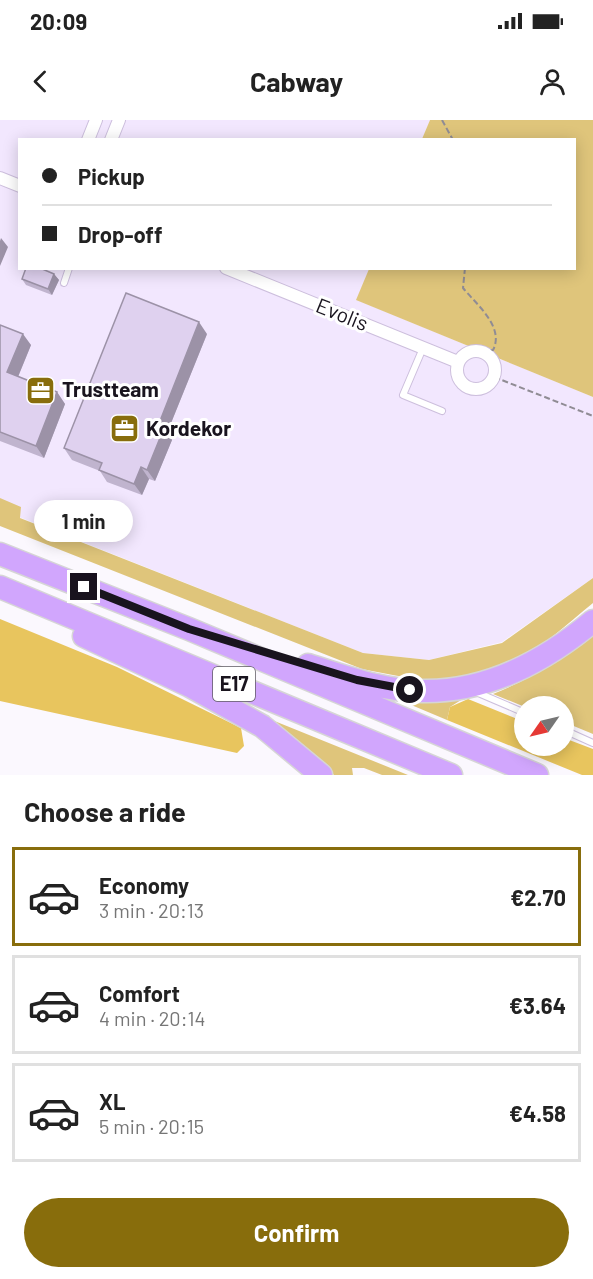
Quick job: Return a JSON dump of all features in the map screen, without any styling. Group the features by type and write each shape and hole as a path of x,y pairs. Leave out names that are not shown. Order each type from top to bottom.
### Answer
{"highway":[{"name":"E17","path":"0,554 189,629 537,775"},
{"name":"E17","path":"8,590 451,775"},
{"path":"8,590 94,642 190,686 262,726 321,775"},
{"path":"189,629 357,680 394,688 426,691 506,677 536,662 593,621"}],"street":[{"path":"89,138 96,120"},
{"path":"112,138 119,120"},
{"path":"0,178 18,185"},
{"name":"Evolis","path":"231,270 458,363"},
{"path":"469,352 483,352 494,362 494,377 486,387 469,388 459,380 458,363 469,352"}],"lane":[{"path":"64,283 68,270"},
{"path":"423,348 403,395 442,411"},
{"path":"464,686 514,708"},
{"path":"574,734 593,743"}],"path":[{"path":"442,120 452,138"},
{"path":"465,270 463,288 484,311 495,334 496,343 493,350 483,352"},
{"path":"494,377 593,416"}],"shaded area":[{"path":"0,120 430,120 423,138 18,138 18,270 369,270 357,300 593,397 593,578 502,642 429,660 363,653 19,517 0,498"},
{"path":"430,120 593,120 593,397 356,300 369,270 576,270 576,138 422,138"},
{"path":"0,498 21,507 20,518 363,653 429,660 502,643 593,578 593,603 526,655 512,664 481,677 436,681 391,675 362,669 0,526"},
{"path":"0,619 117,667 241,728 244,746 237,753 0,701"},
{"path":"593,634 593,734 574,726 574,696 514,696 514,703 493,694 520,682 570,652"},
{"path":"397,699 461,700 450,707 447,720"},
{"path":"468,699 514,718 514,747 447,720 450,707"},
{"path":"267,718 408,775 382,775 364,768 352,768 353,775 334,775 306,748"},
{"path":"574,742 593,749 593,775 582,775 535,756 574,756"}],"building":[{"path":"25,270 45,270 54,274 48,289 22,279"},
{"path":"126,293 199,322 158,426 164,428 147,470 141,467 134,484 99,470 102,463 64,448"},
{"path":"0,325 23,334 7,372 57,392 36,446 0,432"}],"place":[{"name":"Trustteam","path":"41,390"},
{"name":"Kordekor","path":"125,429"}],"route":[{"path":"84,587 189,629 357,680 410,690"}]}
